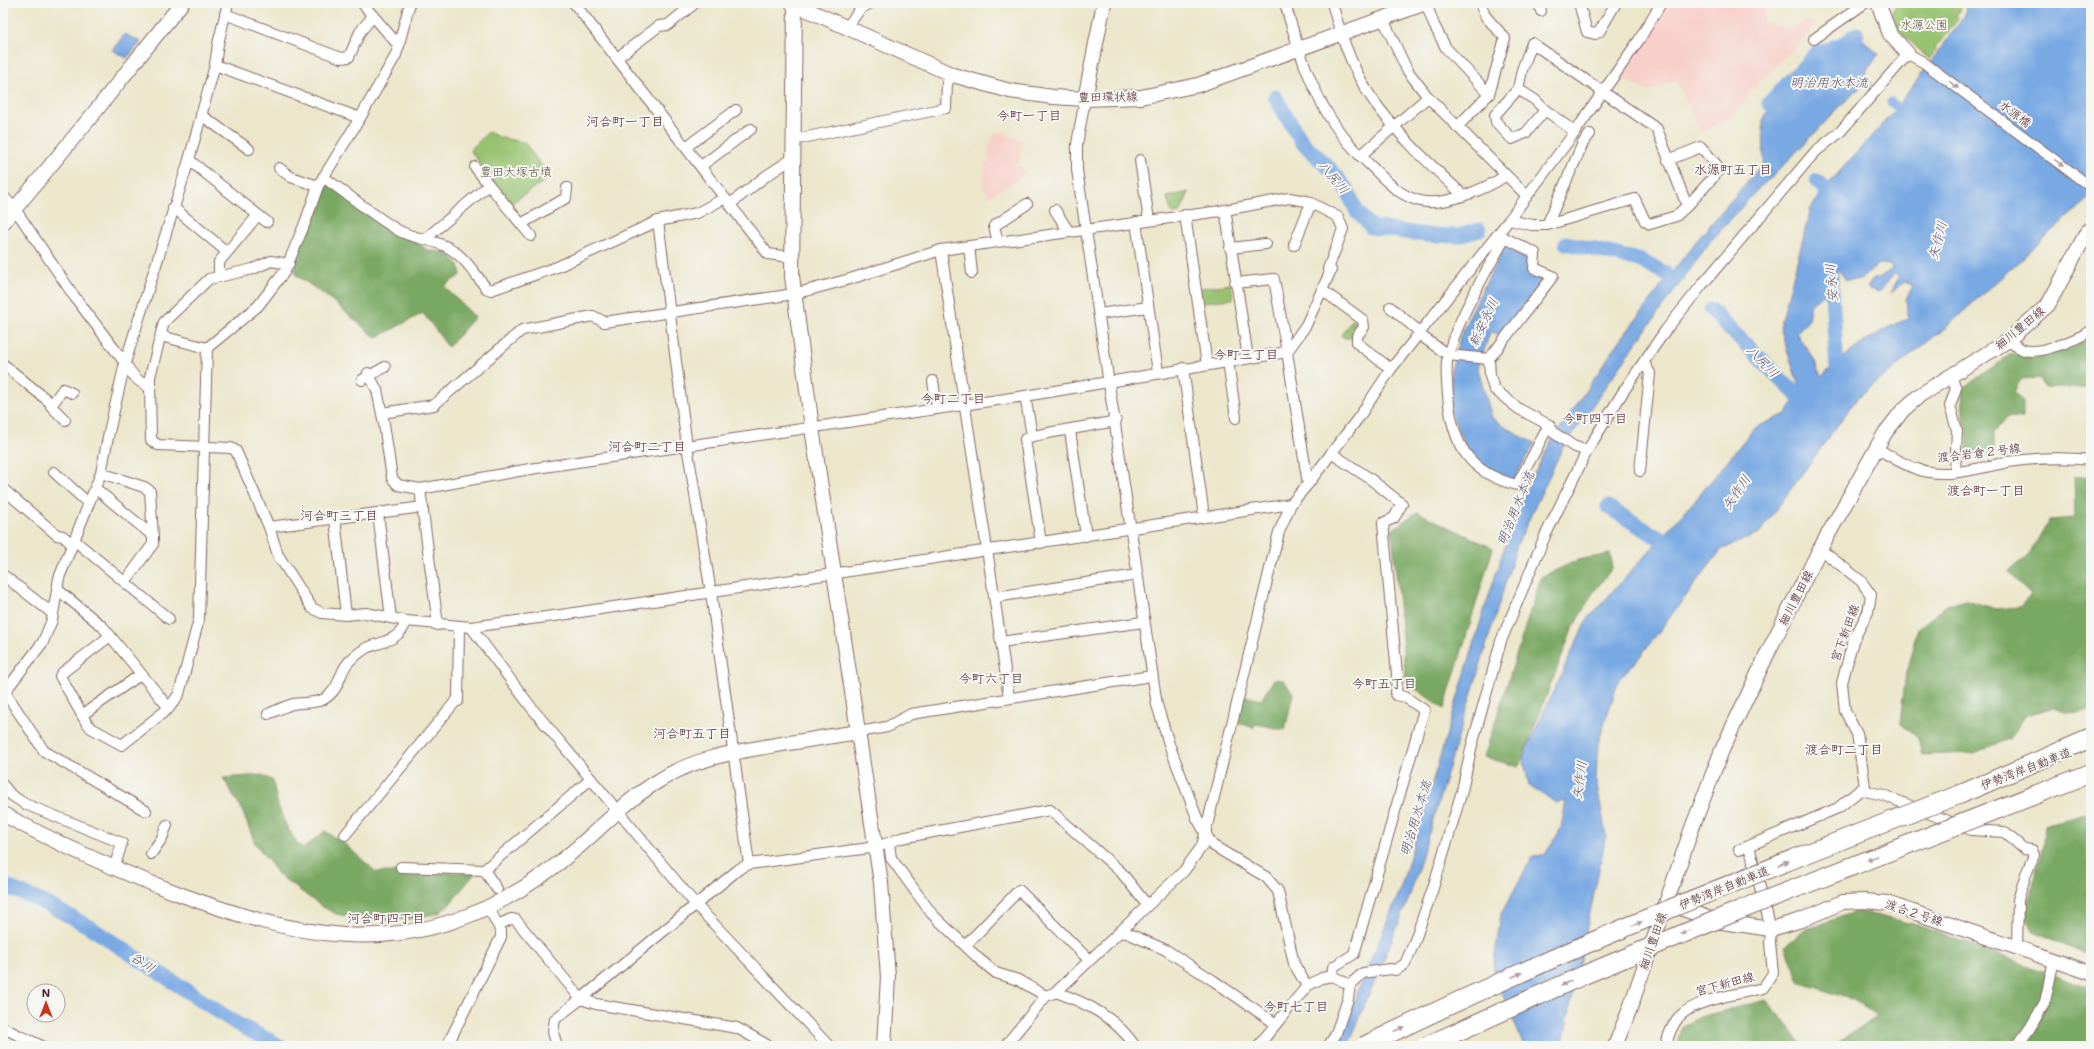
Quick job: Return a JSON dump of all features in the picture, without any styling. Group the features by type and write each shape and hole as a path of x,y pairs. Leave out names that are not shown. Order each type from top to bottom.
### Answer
{"highway":[{"path":"1961,794 2091,738"},
{"name":"伊勢湾岸自動車道","path":"1364,1046 1427,1015 1586,945 1800,856 2091,744"},
{"path":"1426,1046 1624,958 1900,846 2091,773"},
{"path":"1900,846 2091,783"}],"street":[{"path":"3,223 182,3"},
{"path":"146,811 44,751 4,694 43,642 52,620 57,589 73,542 101,473 125,363 189,160 215,65 228,3"},
{"path":"362,3 399,46"},
{"path":"110,636 60,676 91,728 122,745 169,708 179,694 199,619 207,348 258,306 289,264 318,186 360,118 399,46 410,3"},
{"path":"574,3 768,254 791,257"},
{"path":"617,58 659,26 668,25 695,3"},
{"path":"847,27 861,8 871,3"},
{"path":"1104,3 1077,144 1077,170 1116,421 1151,676 1157,705 1169,744 1197,818 1205,834 1212,845 1266,877 1278,891 1294,964 1307,986"},
{"path":"1285,3 1297,49 1331,119 1360,156 1395,189 1408,197 1422,201 1438,202 1463,195 1499,181 1505,176"},
{"path":"1332,3 1340,33 1365,87 1376,104 1395,127 1463,195"},
{"path":"1426,3 1434,25 1446,48 1489,94"},
{"name":"豊田環状線","path":"794,4 953,75 1010,91 1053,97 1085,99 1141,97 1184,89 1426,3"},
{"path":"1457,127 1489,94 1505,38 1486,17 1480,3"},
{"path":"1579,3 1585,28 1588,32 1595,34 1599,32 1616,3"},
{"path":"1552,429 1517,485 1500,481 1476,468 1462,449 1450,420 1446,366 1448,355 1454,337 1509,220 1603,93 1639,40 1661,3"},
{"path":"1814,39 1865,3"},
{"path":"1328,1046 1334,1036 1348,998 1350,984 1363,973 1390,969 1396,970 1405,964 1414,943 1462,791 1471,749 1501,641 1544,536 1587,451 1669,326 1815,152 1840,132 1908,54 1890,34 1878,3"},
{"path":"794,4 791,257 794,294 812,428 859,732 883,845 888,959 884,1046"},
{"path":"225,14 341,58 349,57 360,32 373,16"},
{"path":"1383,19 1407,70 1428,97 1505,176 1527,196"},
{"path":"1545,110 1526,133 1512,139 1496,122 1495,115 1518,89 1522,70 1532,43 1657,129 1684,198 1689,204"},
{"name":"水源橋","path":"1908,54 1923,62 2091,187"},
{"path":"215,65 360,118"},
{"path":"793,140 946,108 947,83 953,75"},
{"path":"1518,89 1535,100 1545,110 1575,132"},
{"path":"1360,156 1428,97"},
{"path":"686,147 736,110"},
{"path":"201,115 249,149"},
{"path":"701,166 751,129"},
{"path":"1548,225 1582,143 1590,134"},
{"path":"1509,220 1532,225 1548,225 1635,199 1645,222 1650,224 1676,216 1719,171 1715,163 1701,148 1668,160"},
{"path":"323,177 396,229 416,238 425,239 450,248 464,259 486,288 491,290 557,267 658,222 697,213 728,201 792,159"},
{"path":"189,160 266,222"},
{"path":"1140,160 1149,220"},
{"path":"475,167 531,236"},
{"path":"279,168 292,176 318,186"},
{"path":"425,239 489,185"},
{"path":"521,224 566,198 567,188"},
{"path":"3,196 15,210 74,296 125,363 130,373 143,385 150,387"},
{"path":"382,413 434,405 522,330 593,316 604,322 794,294 850,279 942,250 1220,211 1289,198 1310,203 1338,218 1343,229 1328,269 1331,270 1322,290 1306,325 1287,352 1158,372 1025,396 487,476 420,489 398,485 392,478 377,390 366,376 385,367"},
{"path":"1294,244 1310,203"},
{"path":"998,242 994,226 1027,204"},
{"path":"173,208 227,252"},
{"path":"1055,210 1069,232"},
{"path":"1220,211 1226,215 1235,283 1248,358"},
{"path":"1185,215 1207,365"},
{"path":"219,276 219,262 258,216"},
{"path":"658,222 688,446 711,593 749,864"},
{"path":"1136,222 1158,372"},
{"name":"細川豊田線","path":"1615,1046 1629,1011 1666,903 1722,750 1770,648 1820,549 1876,448 1885,433 1903,410 1920,395 2008,341 2048,305 2087,232 2091,229"},
{"path":"1501,236 1535,253 1534,268 1553,276 1489,360 1490,376 1494,389 1520,409 1552,429 1573,446 1587,451"},
{"path":"1006,1046 1046,996 1056,992 1184,871 1202,846 1279,532 1290,504 1308,484 1359,417 1392,369 1501,236"},
{"path":"1230,248 1266,244"},
{"path":"969,246 972,273"},
{"path":"942,250 964,404 996,597 1009,698"},
{"path":"289,264 271,261 253,269 219,276 209,280 164,322 150,377 151,440 158,445 232,448 236,451 269,528 278,555 312,608 322,612 346,615 366,613 406,621 472,627 711,593 1086,536 1204,516 1290,504"},
{"path":"1235,283 1274,279 1308,484"},
{"path":"1322,290 1362,320 1364,327 1357,336 1357,343 1392,369"},
{"path":"1099,314 1148,307"},
{"path":"1390,307 1420,334 1448,355 1489,360"},
{"path":"2008,341 2026,351 2051,348 2074,340 2091,331"},
{"path":"161,336 207,348"},
{"path":"1228,361 1236,418"},
{"path":"1640,470 1650,373 1644,363"},
{"path":"3,364 52,404 51,406 65,420"},
{"path":"1183,368 1204,516"},
{"path":"1950,376 1956,388 1950,406 1957,430 1954,472"},
{"path":"933,381 937,408"},
{"path":"52,404 63,389 72,393"},
{"path":"1025,396 1032,436"},
{"path":"1041,543 1025,439 1032,436 1070,431 1116,421"},
{"path":"1070,431 1086,536"},
{"name":"渡合岩倉２号線","path":"1876,448 1917,469 1934,472 1954,472 2046,458 2067,457 2091,460"},
{"path":"1331,453 1369,478 1402,504 1394,518 1383,523 1397,674 1396,694 1405,697 1424,710 1354,954 1333,967 1332,976"},
{"path":"54,472 88,503"},
{"path":"101,473 144,487 150,491 153,544 125,582"},
{"path":"95,488 153,536"},
{"path":"3,489 57,535 73,542 125,582 169,619"},
{"path":"420,489 438,625"},
{"path":"269,528 423,507"},
{"path":"378,513 391,618"},
{"path":"335,520 346,615"},
{"name":"宮下新田線","path":"1666,1046 1669,1031 1678,1017 1696,1004 1763,988 1773,973 1770,943 1771,929 1744,848 1838,808 1865,786 1857,734 1845,711 1842,683 1853,641 1868,612 1871,595 1861,581 1820,549"},
{"path":"3,575 52,613"},
{"path":"996,597 1137,575"},
{"path":"57,589 103,627 140,675 169,708"},
{"path":"268,714 292,704 326,698 338,686 347,662 367,648 383,644 401,633 404,629 406,621"},
{"path":"1001,642 1144,622"},
{"path":"345,835 455,702 458,701 459,626"},
{"path":"472,627 531,707 696,905 829,1046"},
{"path":"82,715 140,675"},
{"path":"3,814 114,868 224,910 290,928 328,934 379,936 428,928 462,919 488,907 551,869 637,795 683,766 733,752 887,727 911,714 1151,676"},
{"path":"401,867 484,870 591,778"},
{"path":"3,779 11,795"},
{"path":"3,785 11,795 25,804 122,843 114,868"},
{"path":"1861,790 1883,795 1971,830 2004,832 2024,849 2032,850 2034,855 2018,900 2017,948"},
{"path":"557,1046 553,1032 555,1019 749,864 883,845 901,838 1050,810 1121,872 1147,905"},
{"path":"151,854 162,838 167,825"},
{"path":"883,845 932,914 979,959 996,973 1018,980 1046,996"},
{"path":"484,870 497,890"},
{"path":"966,945 1019,890 1089,960"},
{"name":"渡合２号線","path":"1666,903 1716,921 1771,929 1802,920 1843,902 1865,901 1887,904 2091,973"},
{"path":"447,1046 501,937 498,925 488,907"},
{"path":"498,925 511,918 516,920 581,999 596,1004 737,1028 769,1046"},
{"path":"1120,932 1127,933 1166,950 1276,1024"},
{"path":"2017,1046 2030,1028 2045,1002 2054,960"},
{"path":"1258,1046 1307,986 1322,978 1332,976 1350,984"},
{"path":"1056,992 1085,1003 1106,1017 1128,1036 1135,1046"},
{"path":"3,1028 42,1046"}],"shaded area":[{"path":"1666,3 1764,3 1764,23 1790,29 1805,20 1818,24 1751,91 1732,117 1701,133 1676,80 1648,92 1634,83 1619,78"},
{"path":"996,131 1008,133 1009,136 1022,140 1019,164 1013,165 1015,167 1022,167 1025,174 989,197 986,190 983,189 985,163 988,163 989,144 992,144 991,142"}],"green space":[{"name":"水源公園","path":"1897,3 1963,3 1956,16 1959,18 1935,48 1936,50 1929,59 1900,31 1891,15"},
{"name":"豊田大塚古墳","path":"488,132 501,138 524,142 550,177 510,204 470,150"},
{"path":"327,184 359,206 390,232 416,242 429,251 447,252 459,265 461,275 444,286 475,317 448,347 423,313 376,338 329,298 296,275 295,262 318,186"},
{"path":"1189,192 1180,213 1172,214 1167,197"},
{"path":"1231,284 1233,299 1202,302 1200,288"},
{"path":"1353,319 1358,322 1359,326 1353,334 1353,338 1344,338 1341,335"},
{"path":"2091,337 2091,388 2044,388 2039,378 2021,379 2014,392 2023,402 2023,418 2007,417 1994,432 1994,453 1966,456 1968,437 1963,419 1962,389 2012,353 2027,357 2042,357 2069,349"},
{"path":"2091,476 2091,711 2067,713 2055,707 2026,715 2009,739 1974,753 1922,755 1918,738 1900,723 1906,672 1918,628 1947,605 1967,600 1996,609 2020,607 2031,594 2008,572 2028,556 2049,520 2075,518 2074,477"},
{"path":"1417,512 1493,548 1444,709 1406,682 1392,530"},
{"path":"1610,554 1613,567 1593,593 1573,627 1519,767 1484,757 1541,577 1578,560"},
{"path":"1274,679 1284,680 1293,694 1285,730 1255,724 1253,728 1236,721 1244,696 1261,700"},
{"path":"262,775 273,781 283,818 291,834 303,849 325,831 346,845 376,872 475,873 449,905 439,913 409,919 370,921 336,914 321,906 279,875 255,843 241,808 223,778"},
{"path":"2091,812 2091,957 2032,930 2025,917 2043,846 2044,826"},
{"path":"1858,911 1917,925 2091,989 2091,1046 1833,1046 1877,1017 1857,1001 1799,982 1785,946 1806,929"},
{"path":"1766,1000 1804,1046 1676,1046 1681,1027 1700,1017"}],"water":[{"name":"矢作川","path":"1969,3 2091,3 2091,196 1944,329 1858,397 1759,533 1721,550 1638,659 1619,679 1598,743 1596,780 1606,836 1562,1046 1524,1046 1493,970 1501,914 1533,856 1545,855 1561,828 1566,801 1556,803 1529,786 1523,757 1586,621 1698,497 1754,428 1786,414 1801,393 1780,327 1811,208 1832,180 1895,110 1961,21","holes":["1878,264 1890,265 1892,269 1879,278 1873,279 1867,288 1879,292 1895,273 1899,277 1890,294 1905,281 1913,286 1906,299 1908,319 1872,337 1821,377 1814,359 1796,333 1808,321 1810,305 1828,291 1838,269 1846,280 1860,280"]},
{"path":"125,34 141,42 127,58 112,50"},
{"name":"明治用水本流","path":"1859,36 1879,54 1867,69 1866,77 1872,83 1869,86 1865,83 1859,90 1854,92 1776,173 1757,190 1710,242 1632,349 1562,449 1517,545 1409,898 1348,1046 1335,1046 1399,893 1482,617 1514,518 1550,443 1619,342 1693,245 1764,162 1763,121 1768,110 1816,59 1821,55 1848,44"},
{"path":"1505,246 1531,262 1526,270 1542,281 1501,334 1490,332 1478,369 1492,418 1524,438 1535,443 1513,481 1482,467 1465,446 1451,413 1451,371 1460,337 1472,310"}],"waterway":[{"name":"安永川","path":"1769,103 1817,53 1845,43 1857,34"},
{"name":"八尻川","path":"1275,97 1302,142 1330,169 1347,190 1356,210 1371,227 1426,235 1458,236 1479,230"},
{"path":"1891,102 1906,116"},
{"name":"安永川","path":"1817,181 1825,189 1826,208"},
{"name":"八尻川","path":"1566,243 1639,260 1665,273"},
{"name":"安永川","path":"1830,264 1838,384"},
{"name":"八尻川","path":"1711,310 1812,410"},
{"name":"新安永川","path":"1608,507 1677,549"},
{"name":"谷川","path":"3,885 47,904 88,926 239,1025 280,1046"}],"district":[{"name":"今町一丁目","path":"1029,115"},
{"name":"河合町一丁目","path":"625,121"},
{"name":"水源町五丁目","path":"1733,169"},
{"name":"今町三丁目","path":"1246,354"},
{"name":"今町二丁目","path":"953,398"},
{"name":"今町四丁目","path":"1595,418"},
{"name":"河合町二丁目","path":"647,446"},
{"name":"渡合町一丁目","path":"1986,490"},
{"name":"河合町三丁目","path":"339,515"},
{"name":"今町六丁目","path":"991,678"},
{"name":"今町五丁目","path":"1384,683"},
{"name":"河合町五丁目","path":"692,733"},
{"name":"渡合町二丁目","path":"1844,749"},
{"name":"河合町四丁目","path":"386,918"},
{"name":"今町七丁目","path":"1296,1006"}]}
